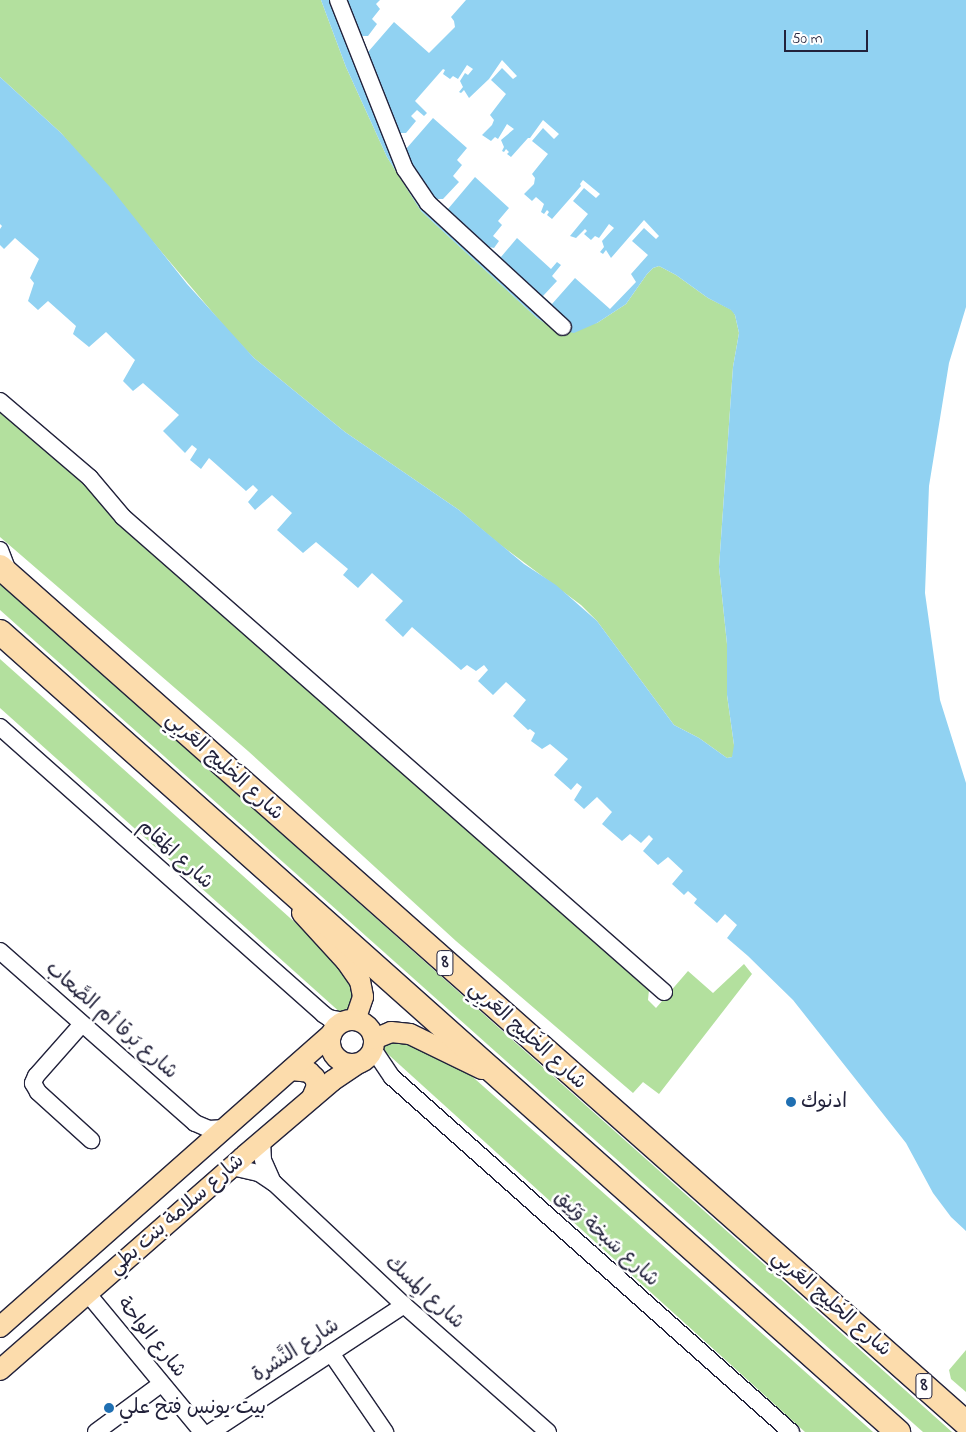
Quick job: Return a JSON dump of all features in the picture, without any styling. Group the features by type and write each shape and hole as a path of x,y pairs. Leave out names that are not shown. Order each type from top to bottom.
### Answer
{"highway":[{"name":"شارع الخَلِيج العَربِي","path":"4,571 966,1423"},
{"path":"0,632 898,1432"}],"main road":[{"name":"شارع سلامة بنت بطي","path":"1,1325 341,1027 364,997 360,981 346,961 290,901 279,880"},
{"path":"364,1023 371,1030 366,1054 345,1063 335,1056 330,1046 341,1027 364,1023"},
{"name":"شارع سلامة بنت بطي","path":"0,1370 262,1141 391,1032 410,1034 496,1075"},
{"path":"291,1070 309,1072 315,1078 317,1086 312,1098"}],"street":[{"path":"338,0 405,168 428,203 563,327"},
{"path":"0,401 90,478 123,517 664,992"},
{"path":"0,550 4,571"},
{"name":"شارع المَقام","path":"0,727 323,1014 341,1027"},
{"name":"شارع بَرقا أم الصَّعاب","path":"0,951 194,1123 209,1129 225,1128"},
{"path":"82,1024 36,1076 33,1083 38,1092 91,1140"},
{"name":"شارع سَبخة وَثِيق","path":"366,1054 791,1432"},
{"path":"194,1123 199,1151"},
{"name":"شارع المِسك","path":"262,1141 264,1167 274,1183"},
{"name":"شارع المِسك","path":"232,1167 259,1173 274,1183 404,1305 548,1432"},
{"name":"شارع الواحة","path":"88,1294 202,1432"},
{"name":"شارع النَّشرة","path":"211,1432 404,1305"},
{"path":"331,1353 385,1432"},
{"path":"96,1432 161,1384"}],"green space":[{"path":"0,0 321,0 346,67 387,157 421,211 537,318 554,329 597,323 626,304 647,274 653,268 659,266 676,275 708,298 732,310 739,333 733,367 719,567 727,644 727,695 734,745 732,757 727,758 699,738 674,725 597,621 581,605 498,543 459,510 345,432 254,358 230,333 61,133 0,77"},
{"path":"0,407 85,480 142,544 302,685 378,746 649,990 648,1000 656,1008 688,971 713,993 744,964 752,974 659,1094 643,1082 633,1093 456,941 248,751 0,537"},
{"path":"0,583 952,1432 923,1432 0,610"},
{"path":"0,659 346,968 356,999 342,1014 0,708"},
{"path":"391,1035 466,1071 873,1432 805,1432 380,1047"},
{"path":"966,1350 966,1392 951,1379 949,1370"}],"water":[{"path":"321,0 966,0 966,307 949,363 929,486 925,593 940,700 966,783 966,1231 951,1217 933,1193 906,1143 793,1000 727,938 737,925 725,914 717,923 694,903 697,899 688,891 684,895 672,884 683,871 668,857 658,865 643,851 653,839 649,835 641,843 630,834 622,841 602,824 612,812 597,797 584,809 574,800 582,787 577,783 571,790 554,775 568,759 550,744 542,749 531,741 535,733 530,729 528,730 513,716 526,700 506,682 493,695 478,681 488,670 484,665 476,671 467,665 461,670 412,627 403,637 385,620 403,601 372,573 358,588 343,575 348,569 316,542 303,553 277,530 292,513 272,495 255,510 248,502 258,490 253,485 246,491 209,458 201,469 190,460 197,449 192,445 185,453 163,431 179,415 143,383 133,391 123,381 135,360 106,332 89,347 73,334 76,326 48,301 38,310 28,301 34,283 30,278 39,259 15,238 4,249 0,245 0,229 2,226 0,224 0,77 61,133 110,187 187,284 254,358 345,432 459,510 524,564 556,585 597,621 674,725 699,738 727,758 732,757 734,745 727,695 727,644 719,567 733,367 739,333 735,315 731,310 708,298 676,275 659,266 653,268 647,274 626,304 597,323 574,333 554,329 537,318 421,211 387,157 346,67"}],"pier":[{"path":"380,0 466,0 451,17 455,27 429,53 394,22 368,52 362,36 368,36 377,24 372,19 380,9 376,4"},
{"path":"502,60 517,76 513,79 502,68 491,80 506,94 490,115 494,120 492,125 482,135 491,141 495,137 498,139 507,124 514,129 501,140 504,147 502,151 504,152 506,149 509,152 507,154 511,157 530,138 543,120 559,134 554,139 543,128 532,141 548,154 532,174 535,178 534,184 524,194 532,201 536,197 544,204 541,212 544,214 547,210 549,212 547,215 552,219 581,186 580,184 583,180 600,194 596,198 584,188 573,201 588,214 570,236 576,238 585,229 587,231 584,234 591,240 595,236 599,238 609,224 614,228 602,241 604,247 600,252 603,254 606,250 611,258 644,220 659,236 656,239 644,228 632,241 648,255 631,274 636,282 610,309 575,278 552,304 543,296 557,281 552,276 561,265 557,262 551,269 517,238 501,257 489,247 494,248 499,241 493,236 502,225 498,221 509,208 475,177 448,209 436,199 443,199 459,182 453,176 462,165 457,160 467,148 433,118 406,149 399,133 406,133 416,121 411,116 417,110 424,116 427,113 415,101 443,69 445,70 443,74 450,79 453,76 458,79 467,65 473,69 468,75 465,73 460,81 463,87 459,92 461,93 464,90 469,98 489,79"}],"place":[{"name":"ادنوك","path":"791,1102"},
{"name":"بيت يونس فتح علي","path":"109,1408"}]}
